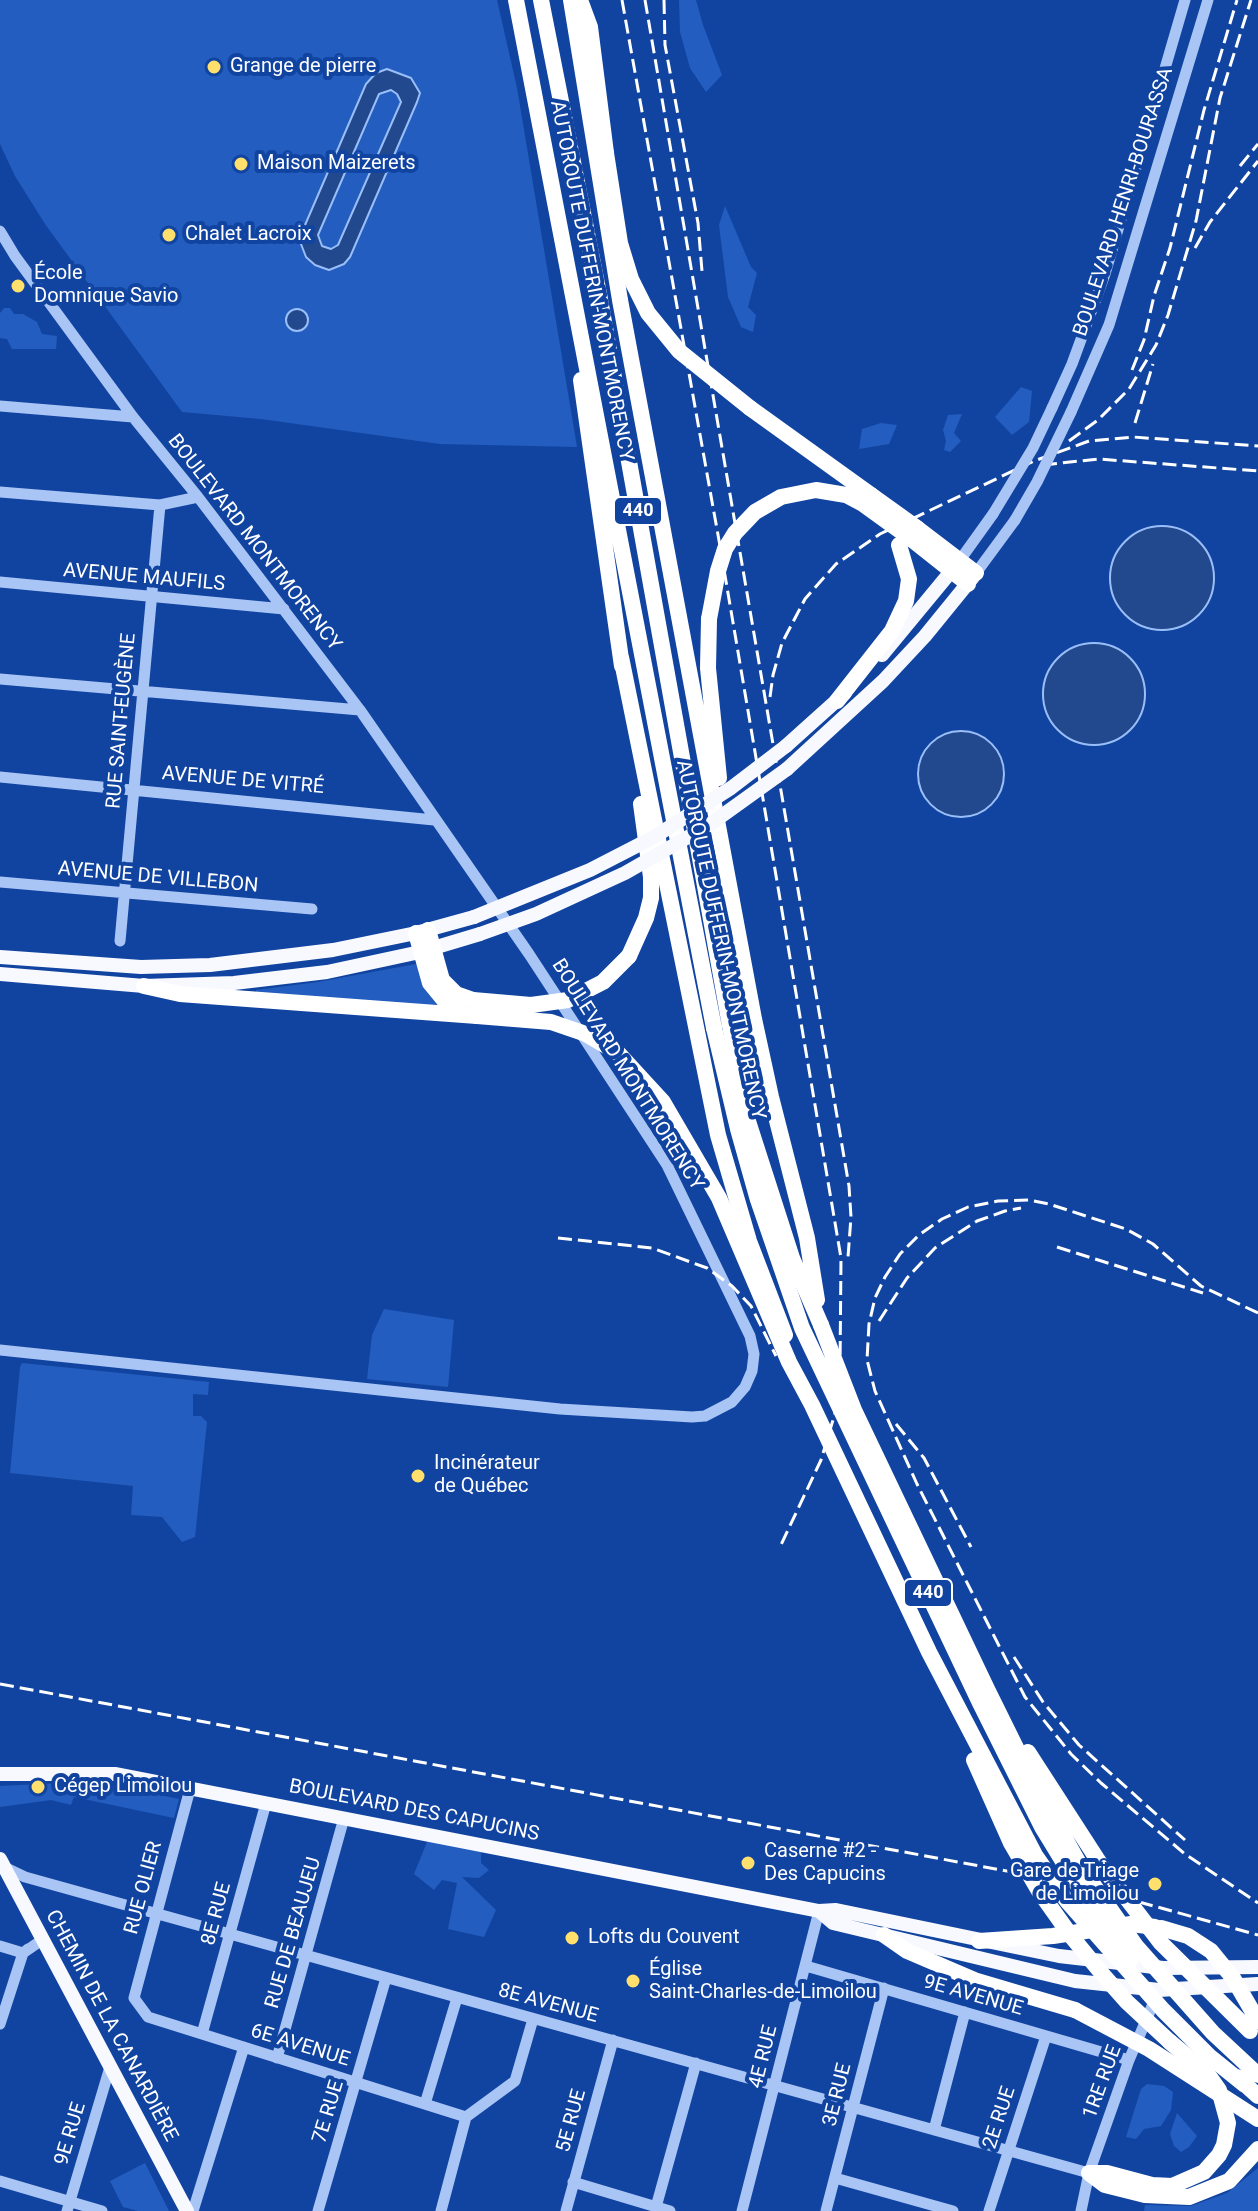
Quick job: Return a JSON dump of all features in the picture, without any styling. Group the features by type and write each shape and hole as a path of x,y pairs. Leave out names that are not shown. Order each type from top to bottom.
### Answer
{"highway":[{"name":"AUTOROUTE DUFFERIN-MONTMORENCY","path":"516,0 715,1027 758,1200 802,1328 1042,1827 1086,1899 1159,1995 1254,2085"},
{"name":"AUTOROUTE DUFFERIN-MONTMORENCY","path":"541,0 599,294 715,1027 792,1258 854,1410 987,1689 1060,1831 1115,1919 1254,2085"},
{"path":"571,0 620,300 754,1019 807,1238 821,1325"},
{"path":"580,0 590,27 620,243 639,297 660,330 679,351 909,537"},
{"path":"422,932 442,980 473,1010 568,1000 603,982 629,956 646,918 651,898 651,877 583,403 577,315"},
{"path":"736,919 708,668 709,619 718,571 725,549 735,533 767,502 800,492 832,492 863,504 972,579"},
{"path":"837,701 892,631 906,601 909,537"},
{"path":"621,657 715,1027 718,1135 749,1241 812,1405"},
{"path":"144,986 180,994 473,1010 569,1026 610,1048 645,1081 686,1138 719,1198 789,1362 929,1652 1035,1855 1067,1901 1186,2035 1254,2085"},
{"path":"929,1652 1011,1843 1039,1891 1104,1976 1133,2008 1207,2073 1219,2090 1228,2123 1219,2155 1204,2172 1172,2186 1152,2185 1107,2173 1089,2173"},
{"path":"987,1689 1101,1865 1131,1905 1160,1942 1255,2031"},
{"path":"979,1941 1053,1936 1131,1924 1188,1936 1211,1951 1233,1978 1255,2031"},
{"path":"884,1935 907,1951 977,1981 1075,2010 1149,2049 1258,2119"},
{"path":"1089,2173 1105,2185 1145,2195 1189,2197 1229,2181 1258,2149"}],"main road":[{"name":"BOULEVARD HENRI-BOURASSA","path":"0,957 141,967 210,965 333,950 422,932 474,917 590,870 654,837 742,780 786,746 837,701 903,632 956,566"},
{"name":"BOULEVARD HENRI-BOURASSA","path":"0,974 144,986 280,979 427,950 480,934 569,900 649,860 709,825 787,769 883,681 972,579"},
{"name":"BOULEVARD DES CAPUCINS","path":"0,1774 116,1774 819,1911 836,1910 1059,1956 1163,1968 1258,1967"},
{"name":"CHEMIN DE LA CANARDIÈRE","path":"1,1864 187,2211"},
{"name":"BOULEVARD DES CAPUCINS","path":"819,1911 833,1923 1075,1981 1159,1990 1258,1984"},
{"path":"1152,2006 1175,1988"}],"street":[{"name":"BOULEVARD HENRI-BOURASSA","path":"956,566 993,514 1033,448 1077,352 1105,274 1185,0"},
{"name":"BOULEVARD HENRI-BOURASSA","path":"972,579 1015,520 1037,482 1109,325 1208,0"},
{"name":"BOULEVARD MONTMORENCY","path":"0,231 133,417 360,710 529,954 667,1165 750,1336 754,1354 752,1371 745,1387 732,1402 715,1412 692,1417 560,1409 0,1350"},
{"path":"0,406 133,417"},
{"path":"0,492 160,505 198,497"},
{"name":"RUE SAINT-EUGÈNE","path":"120,941 160,505"},
{"name":"AVENUE MAUFILS","path":"0,582 284,609"},
{"path":"0,679 360,710"},
{"name":"AVENUE DE VITRÉ","path":"0,777 434,820"},
{"name":"AVENUE DE VILLEBON","path":"0,882 312,909"},
{"name":"RUE OLIER","path":"134,1998 190,1789"},
{"name":"8E RUE","path":"202,2034 266,1803"},
{"name":"RUE DE BEAUJEU","path":"277,2058 344,1818"},
{"name":"8E AVENUE","path":"1,1864 25,1877 1089,2173"},
{"name":"4E RUE","path":"742,2211 819,1911"},
{"path":"0,2024 23,1953 42,1940"},
{"path":"0,1946 23,1953"},
{"name":"9E AVENUE","path":"806,1966 1129,2060"},
{"name":"1RE RUE","path":"1081,2211 1089,2173 1129,2060 1159,1990 1163,1968"},
{"name":"7E RUE","path":"318,2211 386,1978"},
{"name":"3E RUE","path":"826,2211 884,1988"},
{"name":"6E AVENUE","path":"134,1998 148,2017 466,2117"},
{"path":"425,2104 457,1998"},
{"path":"934,2130 965,2012"},
{"path":"441,2211 466,2117 515,2081 533,2019"},
{"name":"2E RUE","path":"989,2211 1046,2036"},
{"name":"5E RUE","path":"566,2211 613,2040"},
{"path":"193,2211 244,2047"},
{"path":"656,2207 696,2063"},
{"name":"9E RUE","path":"68,2206 110,2067"},
{"path":"835,2178 953,2211"},
{"path":"0,2181 68,2206 102,2211"},
{"path":"573,2182 670,2211"}],"shaded area":[{"path":"0,0 497,0 517,88 577,447 440,444 261,419 182,412 45,224 15,176 0,144"},
{"path":"679,0 696,0 722,75 706,92 690,68 680,32"},
{"path":"387,69 411,78 420,93 350,257 344,264 329,270 315,265 306,257 301,244 302,232 366,84 376,73","holes":["391,90 401,102 338,245 331,249 322,246 318,235 379,94"]},
{"path":"725,206 751,267 757,273 748,307 756,315 753,332 741,327 728,297 719,225"},
{"path":"4,308 37,322 42,334 57,336 56,349 12,349 7,339 0,338 0,313"},
{"path":"297,309 305,312 308,320 305,328 297,331 289,328 286,320 289,312"},
{"path":"1021,387 1032,391 1029,422 1012,435 995,417"},
{"path":"962,414 954,433 961,441 950,452 944,450 946,441 943,430 948,415"},
{"path":"881,423 897,425 889,444 859,449 862,429"},
{"path":"1162,526 1182,530 1199,541 1210,558 1214,578 1210,598 1199,615 1182,626 1162,630 1142,626 1125,615 1114,598 1110,578 1114,558 1125,541 1142,530"},
{"path":"1094,643 1113,647 1130,658 1141,675 1145,694 1141,713 1130,730 1113,741 1094,745 1075,741 1058,730 1047,713 1043,694 1047,675 1058,658 1075,647"},
{"path":"961,731 977,735 991,744 1000,758 1004,774 1000,790 991,804 977,813 961,817 945,813 931,804 922,790 918,774 922,758 931,744 945,735"},
{"path":"416,964 444,1006 256,996 256,990"},
{"path":"384,1309 454,1320 448,1387 367,1379 372,1335"},
{"path":"22,1363 209,1382 208,1395 193,1394 193,1416 201,1416 207,1422 195,1537 182,1542 162,1517 131,1515 133,1486 10,1473"},
{"path":"63,1783 122,1787 179,1799 174,1818 74,1797 71,1805 51,1800 0,1807 0,1786"},
{"path":"429,1837 481,1852 481,1863 489,1870 479,1878 462,1877 496,1910 484,1937 448,1929 457,1883 442,1880 434,1890 414,1874"},
{"path":"1147,2084 1164,2086 1173,2092 1171,2110 1161,2126 1144,2129 1136,2139 1126,2137 1141,2089"},
{"path":"1177,2113 1197,2136 1181,2152 1174,2146 1170,2134"},
{"path":"145,2163 169,2211 138,2211 123,2207 110,2181"},
{"path":"1258,2168 1258,2211 1144,2211 1145,2205 1191,2206 1227,2193"}],"railway":[{"path":"622,0 720,546 841,1258 840,1368 836,1410 821,1460 779,1549"},
{"path":"645,0 849,1186 851,1217 848,1257"},
{"path":"664,0 665,45 698,223 702,271"},
{"path":"1132,370 1144,340 1204,110 1237,0"},
{"path":"1069,441 1098,420 1129,389 1156,345 1196,221 1220,98 1251,0"},
{"path":"1240,166 1258,144"},
{"path":"1195,248 1210,222 1258,161"},
{"path":"1135,423 1153,364"},
{"path":"770,697 782,643 805,599 836,564 880,534 1034,461 1089,441 1133,437 1258,446"},
{"path":"1043,465 1098,459 1258,471"},
{"path":"1258,1313 1201,1286 1153,1244 1126,1229 1049,1204 1029,1200 998,1201 968,1207 942,1219 919,1235 900,1254 875,1298 869,1324 867,1360 875,1391 917,1484 1025,1697 1071,1754 1101,1783 1185,1854 1258,1903"},
{"path":"879,1321 907,1278 935,1248 977,1221 1021,1208"},
{"path":"558,1238 652,1248 707,1268 732,1286 751,1306 776,1356"},
{"path":"1057,1247 1203,1293"},
{"path":"896,1424 924,1458 971,1547"},
{"path":"1014,1657 1043,1702 1079,1745 1185,1840"},
{"path":"0,1684 1071,1883 1258,1935"}],"place":[{"name":"Grange de pierre","path":"214,67"},
{"name":"Maison Maizerets","path":"241,164"},
{"name":"Chalet Lacroix","path":"169,235"},
{"name":"École Domnique Savio","path":"18,286"},
{"name":"Incinérateur de Québec","path":"418,1476"},
{"name":"Cégep Limoilou","path":"38,1787"},
{"name":"Caserne #2 - Des Capucins","path":"748,1863"},
{"name":"Gare de Triage de Limoilou","path":"1155,1884"},
{"name":"Lofts du Couvent","path":"572,1938"},
{"name":"Église Saint-Charles-de-Limoilou","path":"633,1981"}]}
